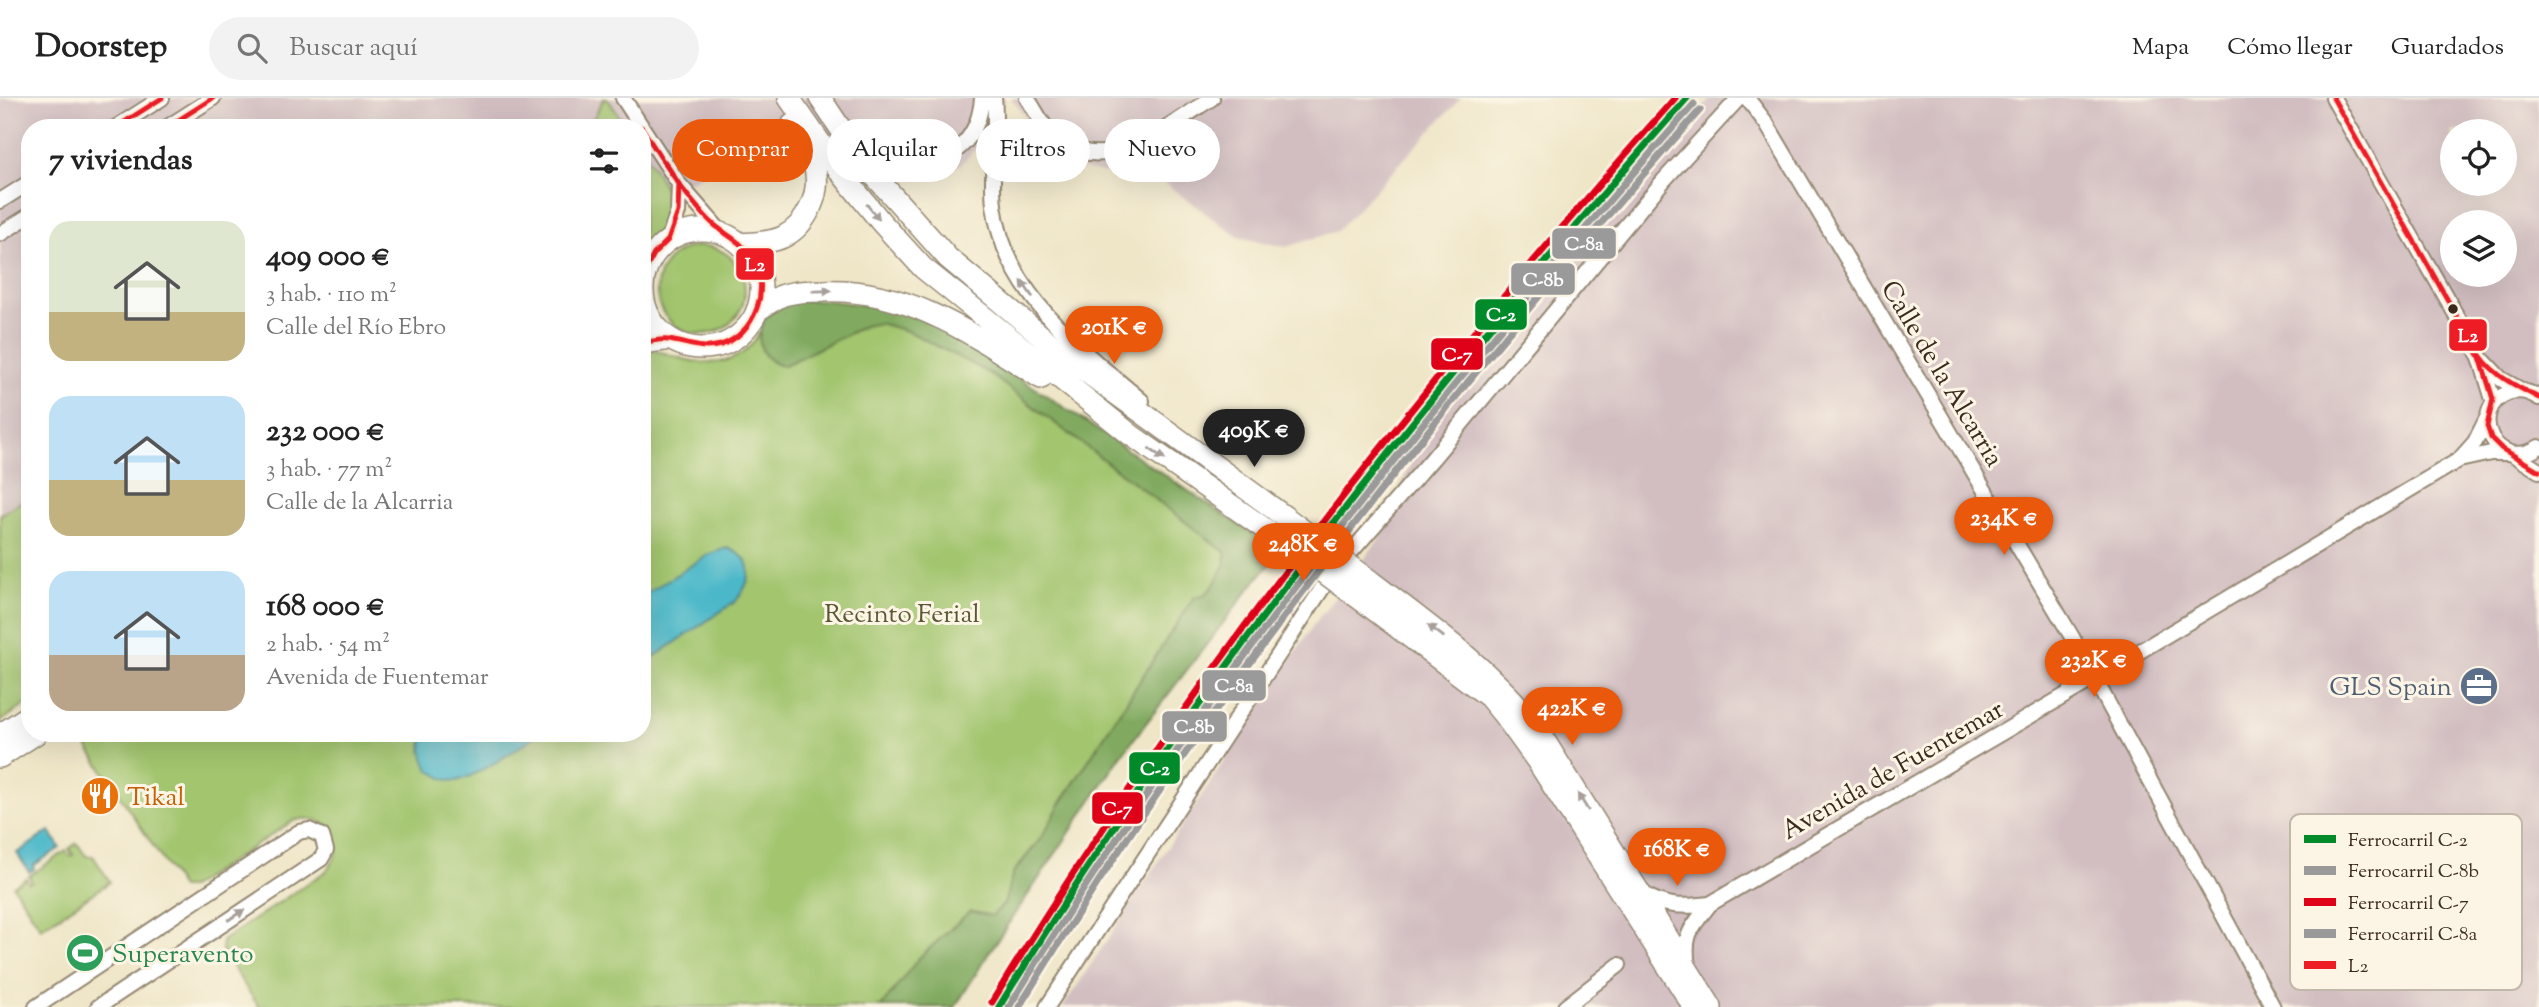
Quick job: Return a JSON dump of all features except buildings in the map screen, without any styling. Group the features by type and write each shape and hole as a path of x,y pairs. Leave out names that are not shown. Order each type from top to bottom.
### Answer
{"main road":[{"path":"740,244 764,243 782,238 802,221 813,202 815,169 779,98"},
{"path":"789,98 842,174 923,268 1131,436"},
{"path":"821,98 865,165 948,258 1070,360 1285,517 1362,588 1489,697 1538,762 1694,1007"},
{"path":"651,260 668,240 685,232 703,229 721,233 740,244 752,257 760,274 761,292 757,310 747,328 731,341 711,347 690,347 671,339 656,327 651,318"},
{"path":"757,310 782,296 807,291 858,292 918,307 958,325 1131,436 1275,536 1474,660 1536,727 1711,1007"},
{"path":"651,342 671,339"},
{"path":"0,735 21,721"},
{"path":"0,757 23,742"}],"street":[{"path":"129,119 162,98"},
{"path":"180,119 213,98"},
{"path":"623,98 637,119"},
{"path":"821,98 854,135 874,150 908,163 928,162 947,156 963,144 974,129 982,98"},
{"path":"994,98 994,202 999,236 1024,288 1048,317 1199,455"},
{"path":"1027,98 1048,129 1061,141 1099,155 1120,152 1140,144 1212,98"},
{"path":"1046,1007 1331,575 1433,458 1664,180 1739,98"},
{"name":"Calle de la Alcarria","path":"1747,98 1766,123 2095,678 2273,1007"},
{"path":"2333,98 2480,357 2501,379 2535,395"},
{"path":"651,141 679,184 721,233"},
{"path":"668,240 678,212 679,184"},
{"path":"0,201 21,188"},
{"path":"0,234 21,221"},
{"path":"2480,357 2491,410 2491,438 2502,449 2539,471"},
{"path":"2491,410 2507,393 2535,395"},
{"name":"Avenida de Fuentemar","path":"2459,460 2474,442 2491,410"},
{"name":"Avenida de Fuentemar","path":"1689,971 1686,953 1689,929 1710,904 2459,460 2491,453 2522,454 2539,447"},
{"path":"36,1007 299,832 309,830 322,836 326,850 321,859 98,1007"},
{"name":"Avenida de Fuentemar","path":"1639,890 1655,902 1667,905 1687,907 1710,904"},
{"path":"1565,1007 1619,965"}],"shaded area":[{"path":"0,98 604,98 594,119 21,119 21,502 0,515"},
{"path":"607,98 1006,98 995,119 976,119 976,148 962,163 962,119 827,119 827,151 813,147 813,119 672,119 672,182 687,182 666,188 651,165 651,119 621,119"},
{"path":"1011,98 1461,98 1337,231 1286,247 1238,237 1163,182 1220,182 1220,119 1104,119 1104,173 1090,170 1090,119 1027,119"},
{"path":"1711,98 2539,98 2539,1007 1063,1007 1312,627 1380,538 1418,444 1602,221"}],"green space":[{"path":"604,98 607,98 621,119 594,119"},
{"path":"651,164 668,198 667,218 651,239"},
{"path":"701,246 718,250 732,259 741,273 745,290 741,307 732,321 718,330 701,334 684,330 670,321 661,307 657,290 661,273 670,259 684,250"},
{"name":"Recinto Ferial","path":"821,300 895,309 1281,553 1260,575 1123,753 955,1007 259,1007 222,951 222,941 326,871 336,850 336,840 332,832 316,820 293,821 190,888 181,888 84,742 651,742 651,351 694,361 719,362 741,354 757,336 763,323"},
{"path":"822,300 895,309 947,329 1281,553 1260,575 1123,753 955,1007 881,1007 918,959 970,911 992,916 1004,904 1013,873 1042,837 1059,806 1194,597 1206,593 1214,585 1226,564 1225,552 989,373 910,332 879,323 864,326 783,366 767,357 762,350 760,333 767,317 785,304"},
{"path":"21,502 21,708 0,722 0,515"},
{"path":"77,843 86,856 93,856 110,882 41,928 13,886 26,878 29,883 32,882 29,876 66,851 70,856 73,855 69,849"}],"water":[{"path":"727,548 748,564 749,577 742,593 736,601 651,659 651,590 710,554"},
{"path":"423,742 526,742 484,769 454,781 429,770"},
{"path":"50,831 60,848 33,866 34,869 29,872 17,853"}],"rail line":[{"name":"C-7","path":"992,1002 1147,764 1313,535 1490,313 1675,98"},
{"name":"C-2","path":"999,1007 1075,886 1155,768 1323,537 1501,315 1687,98"},
{"name":"C-8b","path":"1009,1007 1164,769 1331,540 1509,319 1694,104"},
{"name":"C-8a","path":"1019,1007 1094,888 1173,771 1340,544 1516,324 1700,110"}],"transit line":[{"name":"L2","path":"129,119 162,98"},
{"name":"L2","path":"180,119 213,98"},
{"name":"L2","path":"2333,98 2480,357 2493,399 2487,426 2491,438 2501,448 2539,471"},
{"name":"L2","path":"651,142 699,209 713,224 748,251 758,269 760,282 757,308 743,331 733,339 708,347 666,340 651,341"},
{"name":"L2","path":"651,260 668,240 678,212 679,184 665,162"},
{"name":"L2","path":"2474,345 2494,370 2539,398"}],"place":[{"name":"GLS Spain","path":"2479,686"},
{"name":"Tikal","path":"100,796"},
{"name":"Superavento","path":"85,953"}]}
